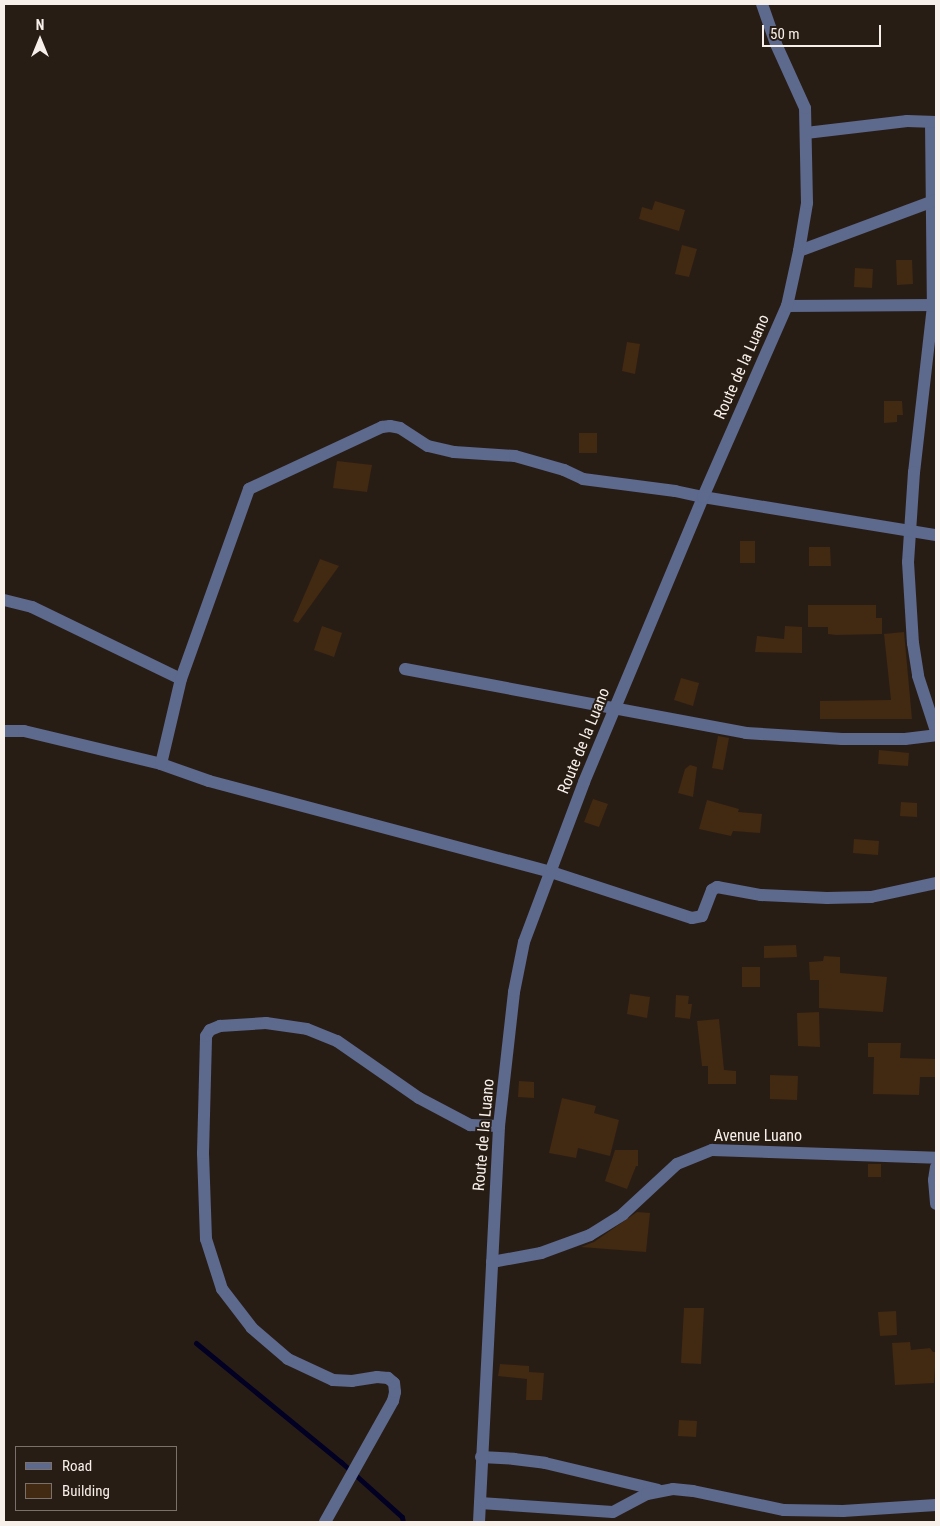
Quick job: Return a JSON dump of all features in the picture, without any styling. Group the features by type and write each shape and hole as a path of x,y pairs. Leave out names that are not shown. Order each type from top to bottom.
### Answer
{"street":[{"name":"Route de la Luano","path":"479,1522 499,1126 519,966 524,942 584,782 615,707 703,497 787,306 799,250 806,203 805,108 776,44 762,4"},
{"path":"806,133 907,121 934,122 935,306 909,532 908,562 913,643 918,676 936,731"},
{"path":"799,250 934,201"},
{"path":"787,306 935,306"},
{"path":"161,764 181,679 249,489 382,428 390,426 400,428 428,446 454,452 515,456 564,470 583,479 662,488 703,497 936,535"},
{"path":"4,600 32,607 181,679"},
{"path":"405,669 615,707 670,721 746,733 842,739 905,739 936,735"},
{"path":"4,731 24,731 161,764 209,781 551,872 698,918 704,913 712,890 717,888 761,895 827,898 870,897 936,883"},
{"path":"324,1522 393,1401 394,1383 388,1378 377,1377 352,1381 333,1380 288,1359 252,1328 222,1289 206,1240 202,1153 206,1036 210,1030 220,1026 266,1023 306,1028 337,1041 419,1098 470,1125 499,1126"},
{"name":"Avenue Luano","path":"492,1262 541,1252 590,1235 623,1214 677,1164 712,1150 936,1158"},
{"path":"936,1168 934,1180 936,1204"},
{"path":"481,1458 514,1459 545,1464 658,1490 693,1491 784,1510 843,1511 936,1505"},
{"path":"480,1503 613,1512 658,1490"}],"building":[{"path":"655,201 685,210 679,231 639,219 642,207 652,210"},
{"path":"682,245 697,249 689,277 675,274"},
{"path":"896,260 912,260 913,284 897,285"},
{"path":"855,268 873,269 872,288 854,287"},
{"path":"627,342 640,344 635,374 622,371"},
{"path":"884,401 902,401 903,415 897,415 897,422 884,423"},
{"path":"579,433 597,433 597,453 579,453"},
{"path":"337,461 372,465 367,492 333,488"},
{"path":"740,541 755,541 755,563 740,563"},
{"path":"809,547 830,547 831,566 809,566"},
{"path":"320,559 339,566 298,623 293,621"},
{"path":"808,605 876,605 876,618 882,618 882,634 836,635 828,634 828,627 808,627"},
{"path":"322,626 342,633 334,657 314,650"},
{"path":"785,626 802,627 802,653 755,652 757,636 784,639"},
{"path":"904,632 912,719 820,719 820,701 891,700 884,634"},
{"path":"681,678 699,683 693,706 674,700"},
{"path":"718,736 729,738 723,770 712,768"},
{"path":"879,750 909,753 908,766 878,764"},
{"path":"690,765 697,767 693,797 678,793 685,769"},
{"path":"593,799 608,804 599,827 584,822"},
{"path":"707,800 739,809 738,812 762,814 760,833 733,831 731,836 699,829"},
{"path":"901,802 917,803 917,817 900,816"},
{"path":"854,839 879,841 878,855 853,853"},
{"path":"796,945 797,957 764,958 764,946"},
{"path":"824,956 840,957 840,973 887,977 883,1012 819,1008 819,980 810,980 809,962 823,961"},
{"path":"742,967 760,967 760,987 742,987"},
{"path":"630,994 650,997 647,1018 627,1014"},
{"path":"676,995 689,996 688,1004 692,1004 690,1019 675,1017"},
{"path":"819,1012 820,1047 798,1046 797,1013"},
{"path":"719,1019 724,1070 736,1071 736,1084 708,1084 708,1066 702,1066 697,1021"},
{"path":"868,1043 901,1043 900,1058 936,1059 936,1077 920,1077 919,1095 873,1094 874,1057 868,1057"},
{"path":"770,1075 798,1076 797,1100 770,1099"},
{"path":"519,1081 534,1082 534,1098 518,1097"},
{"path":"562,1098 596,1106 594,1113 619,1120 610,1156 578,1148 576,1158 549,1153"},
{"path":"615,1150 638,1150 638,1166 636,1166 627,1189 605,1181"},
{"path":"868,1164 881,1164 881,1177 868,1177"},
{"path":"637,1212 650,1213 646,1252 581,1247 594,1242"},
{"path":"684,1308 704,1308 701,1364 681,1363"},
{"path":"896,1311 897,1335 880,1336 878,1312"},
{"path":"910,1342 911,1350 930,1348 933,1352 936,1352 934,1383 895,1385 892,1343"},
{"path":"500,1364 529,1366 529,1372 544,1373 542,1400 526,1400 527,1379 498,1376"},
{"path":"679,1420 697,1421 696,1437 678,1436"}],"waterway":[{"path":"196,1343 341,1462 402,1517 403,1522"}]}
